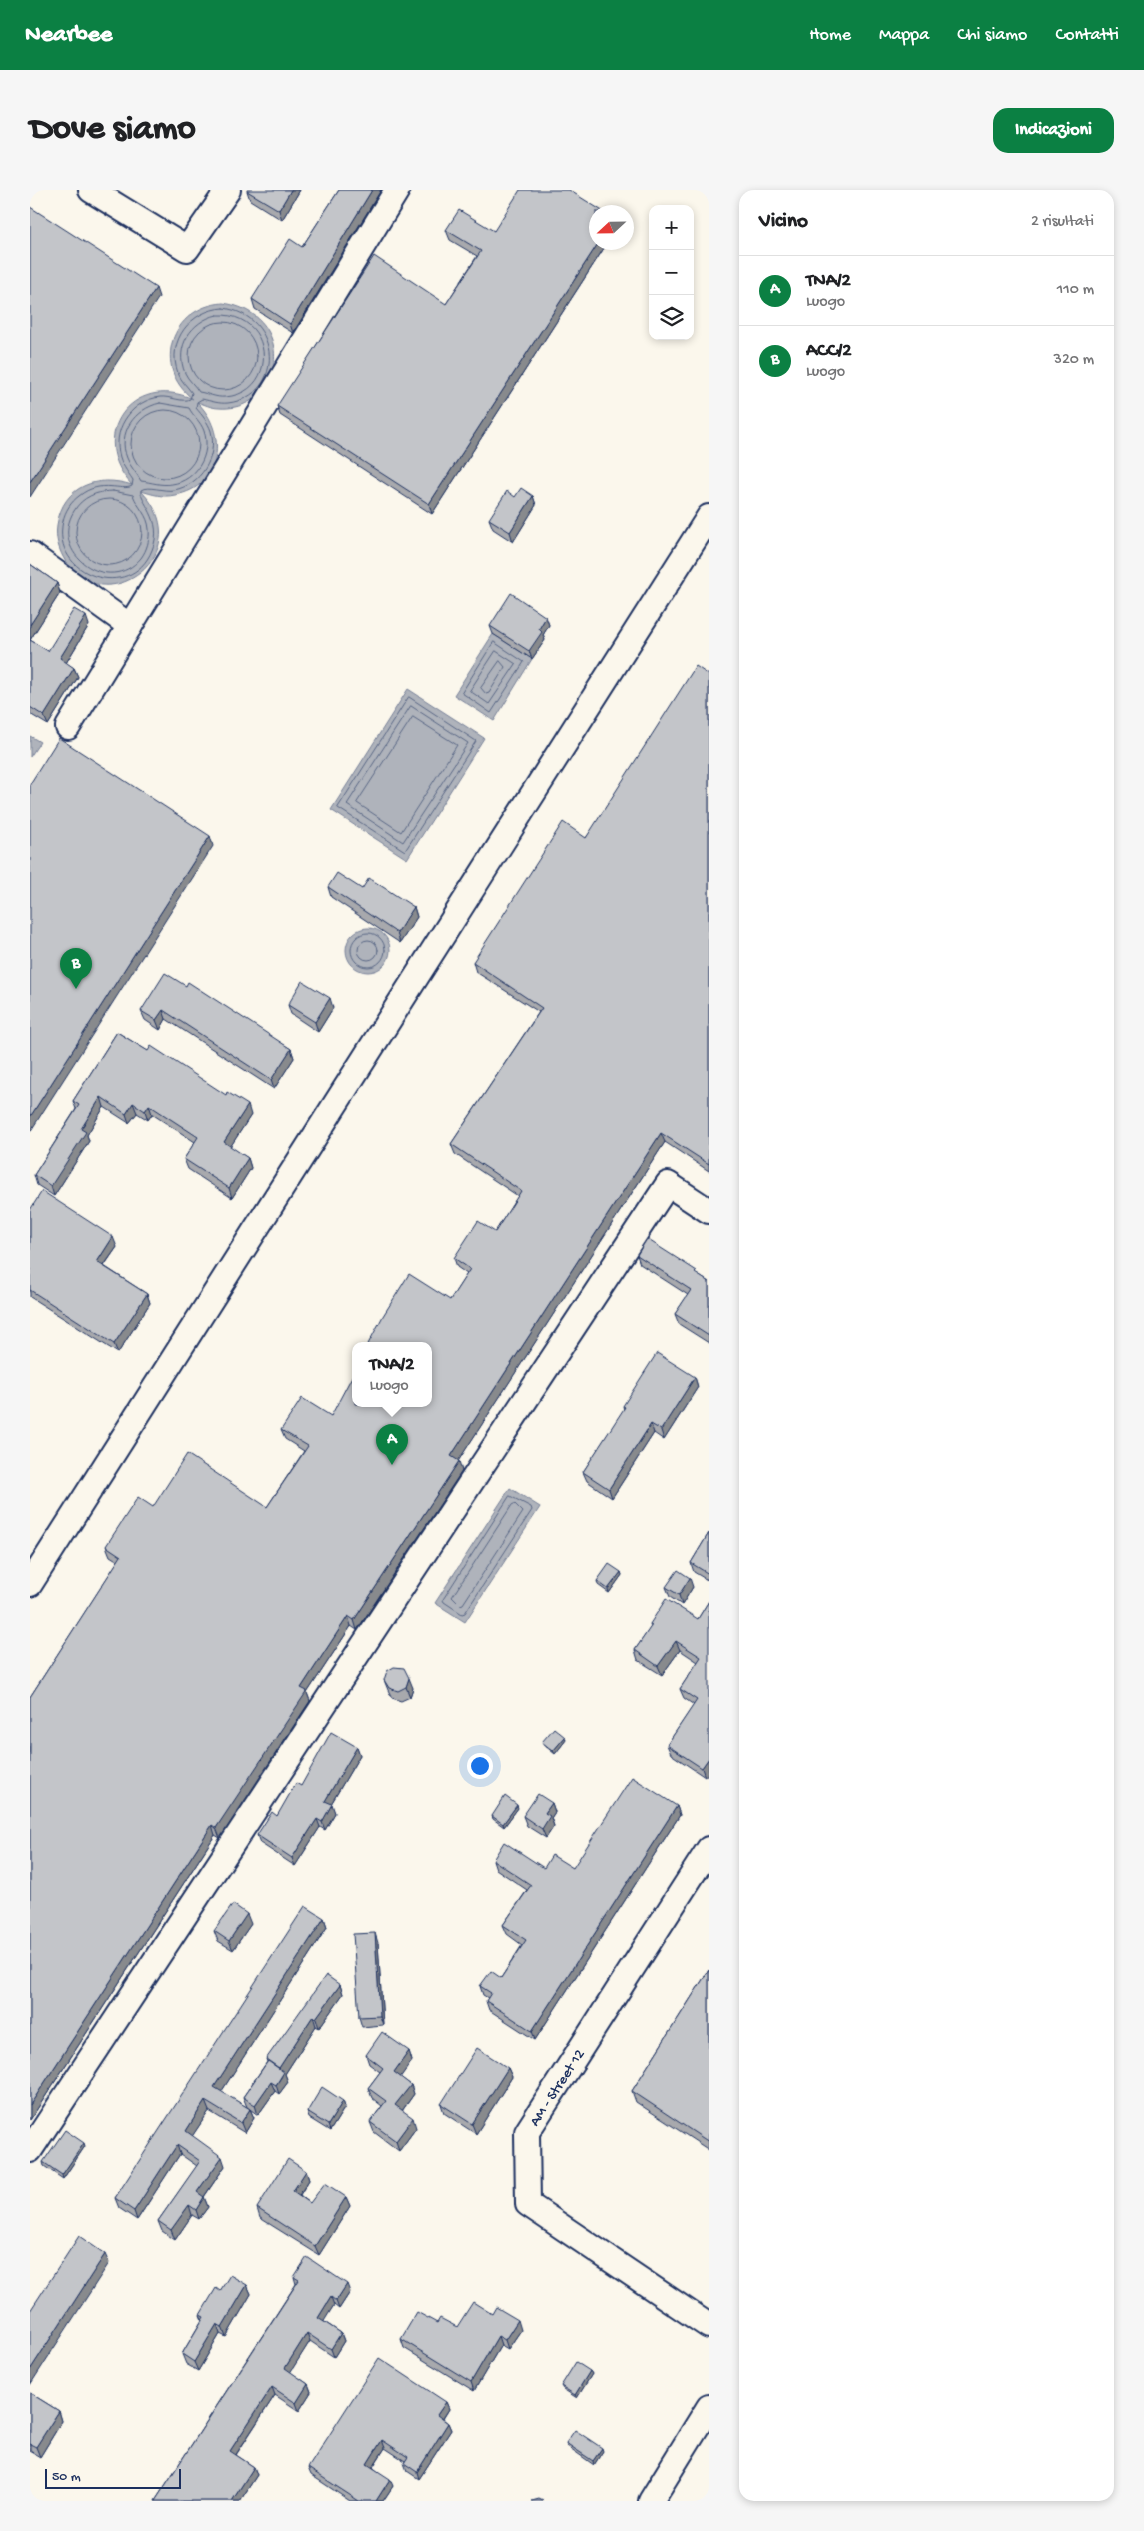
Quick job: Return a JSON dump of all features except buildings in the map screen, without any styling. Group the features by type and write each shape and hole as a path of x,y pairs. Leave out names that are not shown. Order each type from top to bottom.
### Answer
{"lane":[{"path":"92,190 187,249 228,190"},
{"path":"68,727 396,190"},
{"path":"30,1584 709,517"},
{"path":"30,554 130,626"},
{"path":"30,2150 668,1184 709,1211"},
{"name":"AM - Street 12","path":"709,1849 528,2132 528,2204 709,2326"},
{"path":"651,2501 709,2407"}],"water":[{"path":"223,303 248,311 264,325 273,342 274,362 269,380 258,395 241,405 216,408 197,402 207,414 213,428 216,442 216,457 211,470 203,481 191,490 170,496 161,496 141,491 157,514 160,536 154,556 141,572 124,582 103,585 83,579 66,562 57,540 57,525 66,500 74,492 95,482 107,481 132,485 119,466 114,448 115,430 122,414 135,402 151,394 171,393 193,399 180,386 173,371 170,356 173,340 180,327 190,315 205,307"},
{"path":"493,634 532,659 494,721 454,695"},
{"path":"408,689 484,738 407,859 331,810"},
{"path":"30,736 40,742 30,757"},
{"path":"368,928 380,932 386,938 390,950 386,962 380,968 368,972 356,968 350,962 346,950 350,938 356,932"},
{"path":"510,1488 540,1507 465,1622 435,1603"}],"place":[{"name":"ACC/2","path":"76,989"},
{"name":"TNA/2","path":"392,1465"}]}
